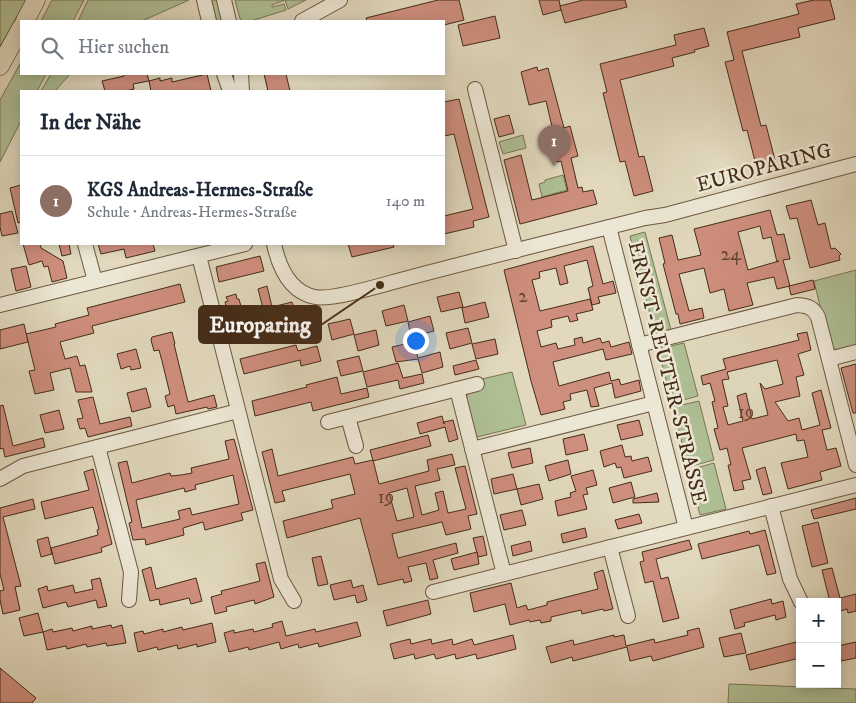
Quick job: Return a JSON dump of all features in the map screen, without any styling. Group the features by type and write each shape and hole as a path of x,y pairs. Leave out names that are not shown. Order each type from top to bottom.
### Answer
{"main road":[{"path":"26,20 36,0"},
{"path":"0,66 20,30"}],"street":[{"path":"204,0 209,20"},
{"path":"224,0 229,20"},
{"path":"304,20 340,0"},
{"path":"224,75 230,90"},
{"path":"241,75 242,90"},
{"path":"475,89 516,250"},
{"name":"EUROPARING","path":"274,245 286,279 298,290 314,297 323,298 645,218 665,215 856,164"},
{"name":"ERNST-REUTER-STRASSE","path":"609,228 686,528"},
{"path":"85,245 95,281"},
{"path":"0,305 241,245"},
{"path":"199,256 280,579 294,600"},
{"path":"639,346 797,305 807,306 814,310 818,317 856,465"},
{"path":"829,359 856,352"},
{"path":"328,422 477,384"},
{"path":"457,390 504,574"},
{"path":"472,449 654,403"},
{"path":"0,479 23,466 238,412"},
{"path":"348,417 356,446"},
{"path":"98,447 131,572 129,600"},
{"path":"433,592 856,485"},
{"path":"771,506 790,579 799,598"},
{"path":"610,547 628,616"}],"green space":[{"path":"0,0 26,0 0,47"},
{"path":"52,0 84,0 74,20 42,20"},
{"path":"88,0 189,0 144,20 78,20"},
{"path":"210,0 218,0 224,20 216,20"},
{"path":"235,0 285,0 272,5 272,7 284,4 286,10 254,20 240,19"},
{"path":"285,0 306,0 288,9"},
{"path":"20,64 20,75 45,75 38,90 20,90 20,123 0,162 0,100"},
{"path":"50,75 69,75 56,90 42,90"},
{"path":"523,135 526,148 503,154 499,142"},
{"path":"563,175 567,190 542,197 539,184 545,182 545,180"},
{"path":"645,232 671,330 655,334 630,236"},
{"path":"856,270 856,347 843,351 835,349 829,343 814,281"},
{"path":"684,343 698,396 672,403 658,349"},
{"path":"512,372 526,425 477,437 473,433 467,411 466,399 468,394 471,391 483,388 482,379"},
{"path":"699,401 714,460 688,467 673,407"},
{"path":"714,463 726,509 700,515 689,470"},
{"path":"729,684 856,689 856,703 728,703"}],"building":[{"path":"438,0 459,0 464,20 445,25 445,20 367,20 366,18"},
{"path":"539,0 559,0 561,10 543,15"},
{"path":"583,0 625,0 627,7 565,23 560,6"},
{"path":"814,0 830,0 835,19 798,28 800,37 742,51 761,126 766,125 775,160 756,165 747,130 743,131 725,62 734,60 727,32 799,14 796,4"},
{"path":"495,16 500,38 463,46 458,25"},
{"path":"704,28 709,46 672,58 674,66 620,80 639,157 644,156 653,191 634,196 625,161 620,162 603,93 607,92 600,64 676,45 674,35"},
{"path":"537,67 538,71 548,68 564,128 570,126 578,156 571,158 578,188 582,187 583,192 593,190 597,204 520,224 504,160 521,155 532,200 568,191 561,161 557,162 549,132 553,131 546,101 529,105 521,72"},
{"path":"147,75 149,81 133,84 134,89 130,90 105,90 102,81 124,76"},
{"path":"207,75 211,90 151,90 149,81 160,78 160,81 172,78 172,82"},
{"path":"264,75 286,75 290,90 268,90"},
{"path":"459,99 489,217 473,221 474,227 445,234 445,216 473,209 454,134 445,136 445,102"},
{"path":"509,115 514,133 499,137 494,119"},
{"path":"20,185 20,222 18,223 10,188"},
{"path":"811,200 818,225 825,223 831,249 835,248 841,254 839,256 840,260 810,268 797,218 790,219 786,206"},
{"path":"770,210 777,235 784,234 790,259 783,260 790,286 777,289 774,277 747,283 753,305 729,311 724,289 710,293 704,268 679,274 689,311 702,308 704,318 680,324 663,264 665,263 659,238 672,235 678,260 701,255 694,229","holes":["760,226 763,239 771,237 777,262 748,270 738,232"]},
{"path":"12,211 18,233 2,236 0,214"},
{"path":"23,245 40,245 41,248 63,261 67,278 52,282 48,266 44,267 42,261 29,265"},
{"path":"59,245 69,245 71,254 62,256"},
{"path":"98,245 153,245 155,251 126,258 124,249 101,254"},
{"path":"348,245 393,245 394,247 352,257"},
{"path":"593,246 603,284 613,281 616,293 598,297 600,303 592,305 588,288 593,286 587,260 564,266 568,283 560,285 556,268 539,272 540,278 532,280 540,311 590,299 593,310 576,314 578,320 570,322 568,316 551,320 552,327 537,331 541,347 556,343 558,349 575,345 574,339 582,337 583,343 600,338 602,343 609,341 611,347 629,342 632,354 606,360 603,349 553,362 559,386 609,372 611,381 619,379 621,385 639,380 641,391 615,398 612,383 594,388 599,406 591,407 587,390 570,394 571,400 563,402 565,409 541,415 504,270"},
{"path":"260,256 264,271 219,282 216,267"},
{"path":"26,266 31,287 16,291 11,269"},
{"path":"813,280 815,289 791,295 789,286"},
{"path":"180,284 185,302 92,326 94,333 60,342 65,359 77,356 80,366 85,365 92,392 76,392 70,368 50,373 54,390 35,394 29,371 35,370 26,334 56,327 55,324 89,315 87,308"},
{"path":"267,286 272,307 292,302 295,311 266,320 258,289"},
{"path":"459,292 463,307 441,312 437,297"},
{"path":"236,294 246,325 236,328 235,323 230,324 225,302 228,301 226,297"},
{"path":"485,302 489,317 465,323 462,308"},
{"path":"404,305 408,321 386,326 382,311"},
{"path":"430,316 434,331 411,337 408,322"},
{"path":"350,319 354,334 332,340 328,324"},
{"path":"24,324 28,342 0,349 0,330"},
{"path":"468,328 472,343 450,349 446,333"},
{"path":"376,330 379,345 358,351 354,335"},
{"path":"172,332 188,402 214,395 217,407 208,409 207,407 176,414 174,405 168,407 165,396 170,394 162,361 159,350 154,351 151,340 152,337"},
{"path":"807,332 811,350 798,354 804,375 796,377 800,396 775,402 788,421 799,418 802,430 820,425 812,393 821,390 831,428 822,430 827,450 836,448 841,466 820,472 822,480 788,489 781,463 808,457 804,440 797,441 796,434 742,448 751,479 742,481 744,489 734,491 728,465 731,465 727,448 720,450 714,429 718,428 712,402 715,401 710,383 703,385 701,376 726,369 723,359 799,340 797,334","holes":["777,360 783,384 765,389 760,383 768,415 752,419 746,393 737,396 743,421 728,425 723,407 728,406 722,380 729,379 727,372"]},
{"path":"495,339 498,354 476,359 472,344"},
{"path":"414,342 418,358 440,352 443,367 422,373 418,359 396,362 392,347"},
{"path":"296,345 298,351 317,346 321,361 301,366 300,360 244,374 240,359"},
{"path":"136,349 141,368 131,370 130,366 121,369 117,354"},
{"path":"359,356 363,371 341,376 337,361"},
{"path":"476,360 479,369 455,375 453,366"},
{"path":"398,363 403,378 422,374 424,383 400,389 398,380 367,387 363,372"},
{"path":"856,364 856,413 853,413 841,368"},
{"path":"337,377 341,394 367,388 369,397 313,411 311,402 255,416 252,401"},
{"path":"146,388 151,407 132,412 127,393"},
{"path":"93,397 100,424 130,417 132,426 88,437 85,428 80,429 77,419 83,418 78,400"},
{"path":"3,405 13,446 43,438 45,447 5,457 3,448 0,449 0,406"},
{"path":"59,410 64,429 45,433 40,415"},
{"path":"442,416 444,424 444,422 453,420 458,439 449,442 445,427 420,434 417,423"},
{"path":"639,420 643,435 621,440 617,425"},
{"path":"584,434 588,450 566,455 563,439"},
{"path":"428,435 431,446 373,461 370,450"},
{"path":"234,439 253,510 241,513 243,520 205,530 203,522 183,528 184,535 146,545 145,539 133,540 129,523 132,522 118,463 127,461 132,483 170,473 171,476 192,473 191,468 229,459 225,441","holes":["233,475 239,504 192,515 190,508 178,511 180,519 142,528 136,500 184,488 185,492 196,489 195,485"]},
{"path":"622,445 625,457 631,456 632,461 648,457 652,471 624,478 621,467 617,468 615,463 604,467 600,451"},
{"path":"530,448 533,463 512,468 508,453"},
{"path":"272,449 278,476 353,457 355,464 373,460 379,484 429,471 427,460 452,454 455,465 437,469 440,480 415,486 422,515 439,510 435,493 443,491 448,513 466,509 455,468 465,466 477,514 468,516 471,529 446,535 442,522 392,534 398,558 456,543 458,553 433,560 438,578 430,580 426,563 408,567 412,581 404,583 403,579 378,585 360,518 287,538 283,521 333,508 331,500 355,494 350,474 282,491 285,501 275,503 262,452","holes":["407,488 414,517 397,521 389,493"]},
{"path":"568,460 571,474 549,481 545,466"},
{"path":"765,467 772,493 763,495 756,470"},
{"path":"93,469 112,544 101,548 102,552 55,564 51,548 98,535 97,530 99,529 93,507 45,519 41,502 89,490 84,472"},
{"path":"593,470 597,485 586,488 588,494 583,495 587,509 558,516 555,501 571,497 570,493 576,491 571,476"},
{"path":"513,474 517,489 494,494 491,479"},
{"path":"631,482 635,497 613,503 609,488"},
{"path":"539,484 543,499 521,505 517,489"},
{"path":"657,493 659,502 633,503 633,499"},
{"path":"856,498 856,509 814,519 811,510"},
{"path":"33,499 35,509 3,517 21,586 15,587 20,610 3,614 0,600 0,591 4,590 0,574 0,508"},
{"path":"522,510 526,525 504,530 500,515"},
{"path":"639,514 642,523 618,529 615,520"},
{"path":"818,522 828,563 812,567 802,526"},
{"path":"585,528 587,537 563,543 561,534"},
{"path":"765,530 776,573 767,575 759,545 702,559 698,544 749,531 750,534"},
{"path":"483,536 487,555 478,557 473,538"},
{"path":"48,537 52,554 41,557 37,540"},
{"path":"689,540 692,549 656,559 661,579 668,577 679,618 663,622 653,581 645,583 640,562 644,561 642,552"},
{"path":"530,541 532,551 513,556 511,546"},
{"path":"477,552 479,564 454,570 451,559"},
{"path":"321,556 328,584 318,586 312,558"},
{"path":"265,562 274,597 255,604 254,600 226,607 227,611 215,614 211,597 222,594 221,591 260,581 256,564"},
{"path":"151,567 156,589 196,578 202,601 191,604 189,598 160,605 159,599 150,601 142,570"},
{"path":"832,568 840,598 829,598 822,570"},
{"path":"603,570 613,609 604,611 603,609 582,614 581,610 551,617 551,621 541,623 540,620 530,622 529,620 510,625 505,604 474,612 470,593 511,583 517,608 526,605 528,610 547,605 547,602 598,589 594,573"},
{"path":"100,578 107,606 98,608 96,600 68,607 66,602 43,608 38,589 47,586 48,591 73,585 75,593 93,589 91,580"},
{"path":"351,580 353,588 363,585 367,600 357,603 355,595 334,600 330,585"},
{"path":"856,594 856,611 848,613 847,609 841,611 840,598"},
{"path":"771,599 772,604 783,601 786,617 776,620 775,615 744,623 745,626 735,629 730,610"},
{"path":"428,600 431,614 387,626 383,611"},
{"path":"38,613 43,632 24,636 19,618"},
{"path":"282,621 286,636 315,629 316,632 357,622 361,636 319,647 318,643 299,648 298,644 281,649 279,642 249,650 248,647 229,652 224,633 234,630 234,633 253,629 254,632 273,627 272,624"},
{"path":"212,623 216,642 178,649 177,645 158,650 157,647 138,652 134,633 143,631 144,634 163,629 163,632 182,627 183,630"},
{"path":"111,625 112,628 122,625 126,643 107,646 106,643 87,647 86,644 67,649 66,646 47,650 43,632 52,629 53,632 72,628 73,631 92,626 92,629"},
{"path":"699,628 704,647 653,661 651,656 630,661 627,647 573,661 572,657 551,663 546,647 573,640 574,645 614,635 614,637 624,635 626,646 654,639 655,643 688,635 687,631"},
{"path":"741,633 746,653 724,657 719,638"},
{"path":"513,635 516,649 477,659 476,654 456,659 455,654 436,659 434,654 415,659 414,654 394,659 390,644 410,639 411,644 431,639 432,644 452,639 453,645 472,639 474,645"},
{"path":"796,642 796,659 750,670 746,655"},
{"path":"856,642 856,658 841,661 841,645"},
{"path":"0,668 36,698 32,703 0,703"}],"place":[{"name":"KGS Andreas-Hermes-Straße","path":"554,166"},
{"name":"Europaring","path":"380,285"}]}
